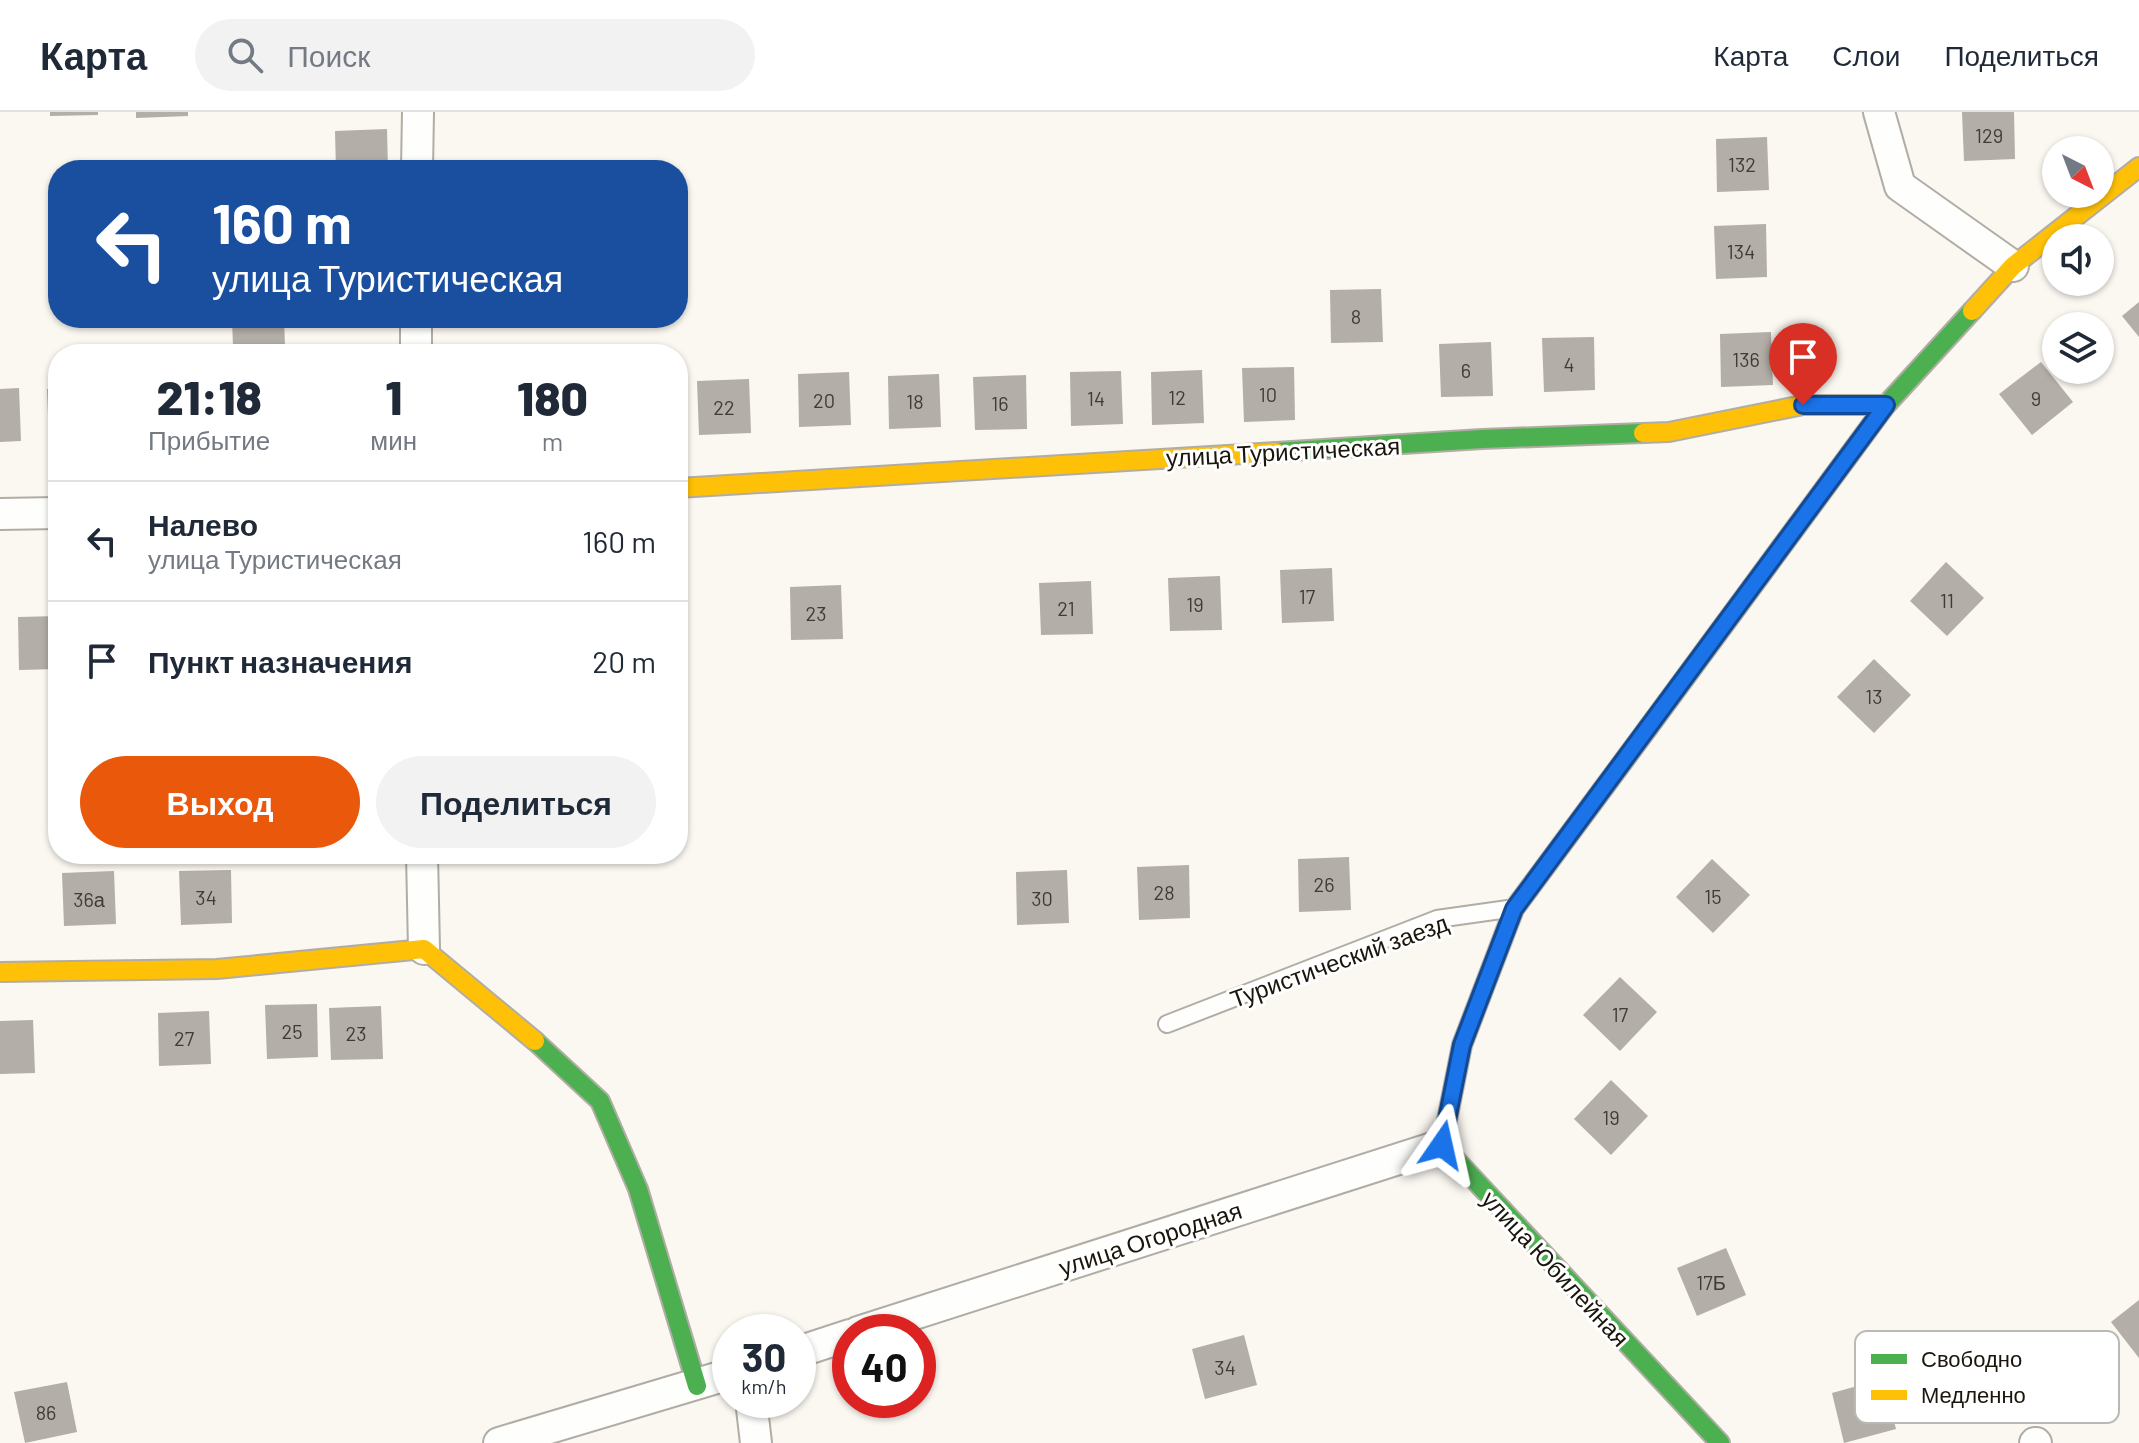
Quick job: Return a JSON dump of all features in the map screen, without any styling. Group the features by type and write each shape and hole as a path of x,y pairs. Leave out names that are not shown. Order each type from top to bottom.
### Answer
{"street":[{"path":"417,160 418,112"},
{"path":"1879,112 1900,186 2013,266"},
{"path":"1442,1145 1462,1045 1514,909 1886,405 2013,266 2139,167"},
{"name":"улица Туристическая","path":"688,487 1482,439 1669,432 1803,405 1886,405"},
{"path":"0,514 48,513"},
{"path":"422,864 424,949"},
{"path":"0,972 217,969 424,949 557,1059 600,1101 638,1189 697,1386"},
{"name":"улица Огородная","path":"914,1314 1442,1145"},
{"name":"улица Юбилейная","path":"1442,1145 1720,1443"},
{"path":"499,1443 712,1381"},
{"path":"753,1418 756,1443"}],"lane":[{"name":"Туристический заезд","path":"1167,1024 1437,919 1514,909"}],"building":[{"path":"50,112 98,112 98,115 50,116"},
{"path":"136,112 188,112 188,116 136,118"},
{"path":"1962,112 2014,112 2015,159 1964,161"},
{"path":"387,129 388,160 336,160 335,131"},
{"path":"1767,137 1769,190 1717,192 1716,139"},
{"path":"1766,224 1767,277 1716,279 1714,226"},
{"path":"1381,289 1383,342 1331,343 1330,290"},
{"path":"2139,302 2139,337 2122,316"},
{"path":"232,328 284,328 285,344 233,344"},
{"path":"1771,332 1773,385 1721,387 1720,334"},
{"path":"1594,337 1595,390 1544,392 1542,338"},
{"path":"1491,342 1493,396 1441,397 1439,344"},
{"path":"2041,362 2042,384 2059,384 2073,402 2032,435 1999,394"},
{"path":"1294,367 1295,420 1244,422 1242,368"},
{"path":"1202,370 1204,423 1152,425 1151,372"},
{"path":"1121,371 1123,424 1071,426 1070,372"},
{"path":"849,372 851,425 799,427 798,374"},
{"path":"939,374 941,427 889,429 888,376"},
{"path":"1026,375 1027,429 975,430 973,377"},
{"path":"749,379 751,433 699,435 697,381"},
{"path":"19,388 21,441 0,442 0,389"},
{"path":"1946,562 1984,598 1947,636 1910,601"},
{"path":"1332,568 1334,621 1282,623 1280,570"},
{"path":"1220,576 1222,630 1170,631 1168,578"},
{"path":"1091,581 1093,634 1041,635 1039,583"},
{"path":"841,585 843,639 791,640 790,587"},
{"path":"48,616 48,669 19,670 18,617"},
{"path":"1874,659 1911,695 1874,733 1837,697"},
{"path":"1349,857 1351,910 1299,912 1298,859"},
{"path":"1712,859 1750,895 1713,933 1676,897"},
{"path":"1189,865 1190,918 1139,920 1137,867"},
{"path":"231,870 232,923 181,925 179,871"},
{"path":"1067,870 1069,923 1017,925 1016,872"},
{"path":"114,871 116,924 64,926 62,873"},
{"path":"1620,977 1657,1012 1620,1051 1583,1015"},
{"path":"317,1004 318,1057 267,1059 265,1005"},
{"path":"381,1006 383,1059 331,1060 329,1008"},
{"path":"209,1011 211,1064 159,1066 158,1013"},
{"path":"33,1020 35,1073 0,1074 0,1021"},
{"path":"1611,1080 1648,1116 1611,1155 1574,1119"},
{"path":"1726,1248 1746,1295 1697,1316 1677,1268"},
{"path":"2139,1300 2139,1358 2119,1331 2111,1322"},
{"path":"1244,1335 1257,1385 1205,1399 1192,1349"},
{"path":"67,1382 77,1432 25,1443 14,1392"},
{"path":"1855,1387 1855,1423 1894,1423 1896,1429 1844,1443 1832,1393"}],"traffic: fast":[{"path":"1648,728 1886,405 1972,311"},
{"path":"1276,452 1643,433"},
{"path":"535,1041 600,1101 638,1189 697,1386"},
{"path":"1456,1160 1720,1443"}],"traffic: slow":[{"path":"1972,311 2013,266 2139,167"},
{"path":"1643,433 1669,432 1803,405 1886,405"},
{"path":"688,487 1276,452"},
{"path":"1456,1160 1442,1145 1462,1045 1514,909 1648,728"},
{"path":"0,972 217,969 424,949 535,1041"}],"route":[{"path":"1442,1145 1462,1045 1514,909 1886,405 1803,405"}]}
